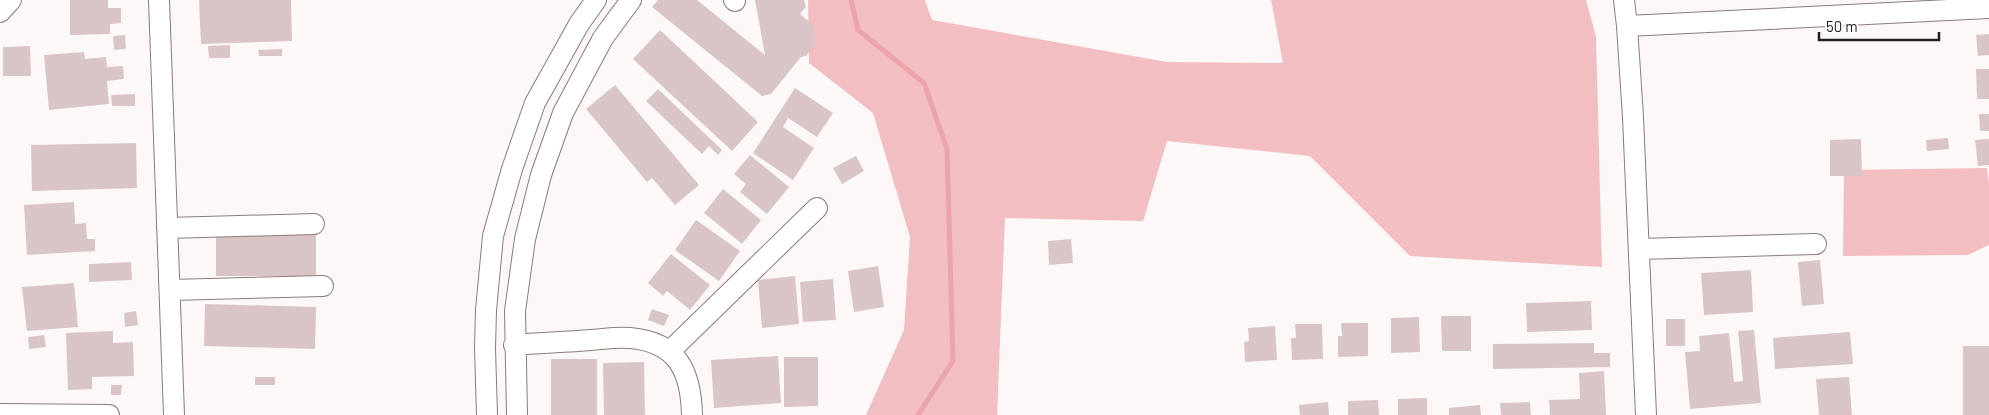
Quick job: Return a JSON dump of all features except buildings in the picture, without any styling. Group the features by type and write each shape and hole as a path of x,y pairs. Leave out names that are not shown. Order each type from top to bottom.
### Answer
{"street":[{"path":"0,12 11,0"},
{"path":"159,0 174,415"},
{"path":"487,415 486,319 493,236 512,169 535,103 579,24 596,0"},
{"path":"517,415 514,345 515,311 525,239 541,175 563,113 603,38 631,0"},
{"path":"1624,0 1639,249 1646,415"},
{"path":"1627,26 1891,7 1989,8"},
{"path":"670,351 817,208"},
{"path":"167,228 314,224"},
{"path":"1639,249 1816,244"},
{"path":"170,290 323,286"},
{"path":"514,345 629,338 649,341 670,351 686,372 691,394 692,415"},
{"path":"0,414 109,415"}],"shaded area":[{"path":"808,0 925,0 932,20 1167,62 1283,63 1271,0 1586,0 1596,37 1602,267 1410,256 1310,156 1167,141 1143,221 1005,218 997,415 866,415 904,330 910,237 873,113 809,63"},
{"path":"1987,168 1989,184 1989,245 1968,255 1843,256 1844,170"}],"waterway":[{"path":"851,0 858,30 924,83 947,149 953,361 918,415"}]}
